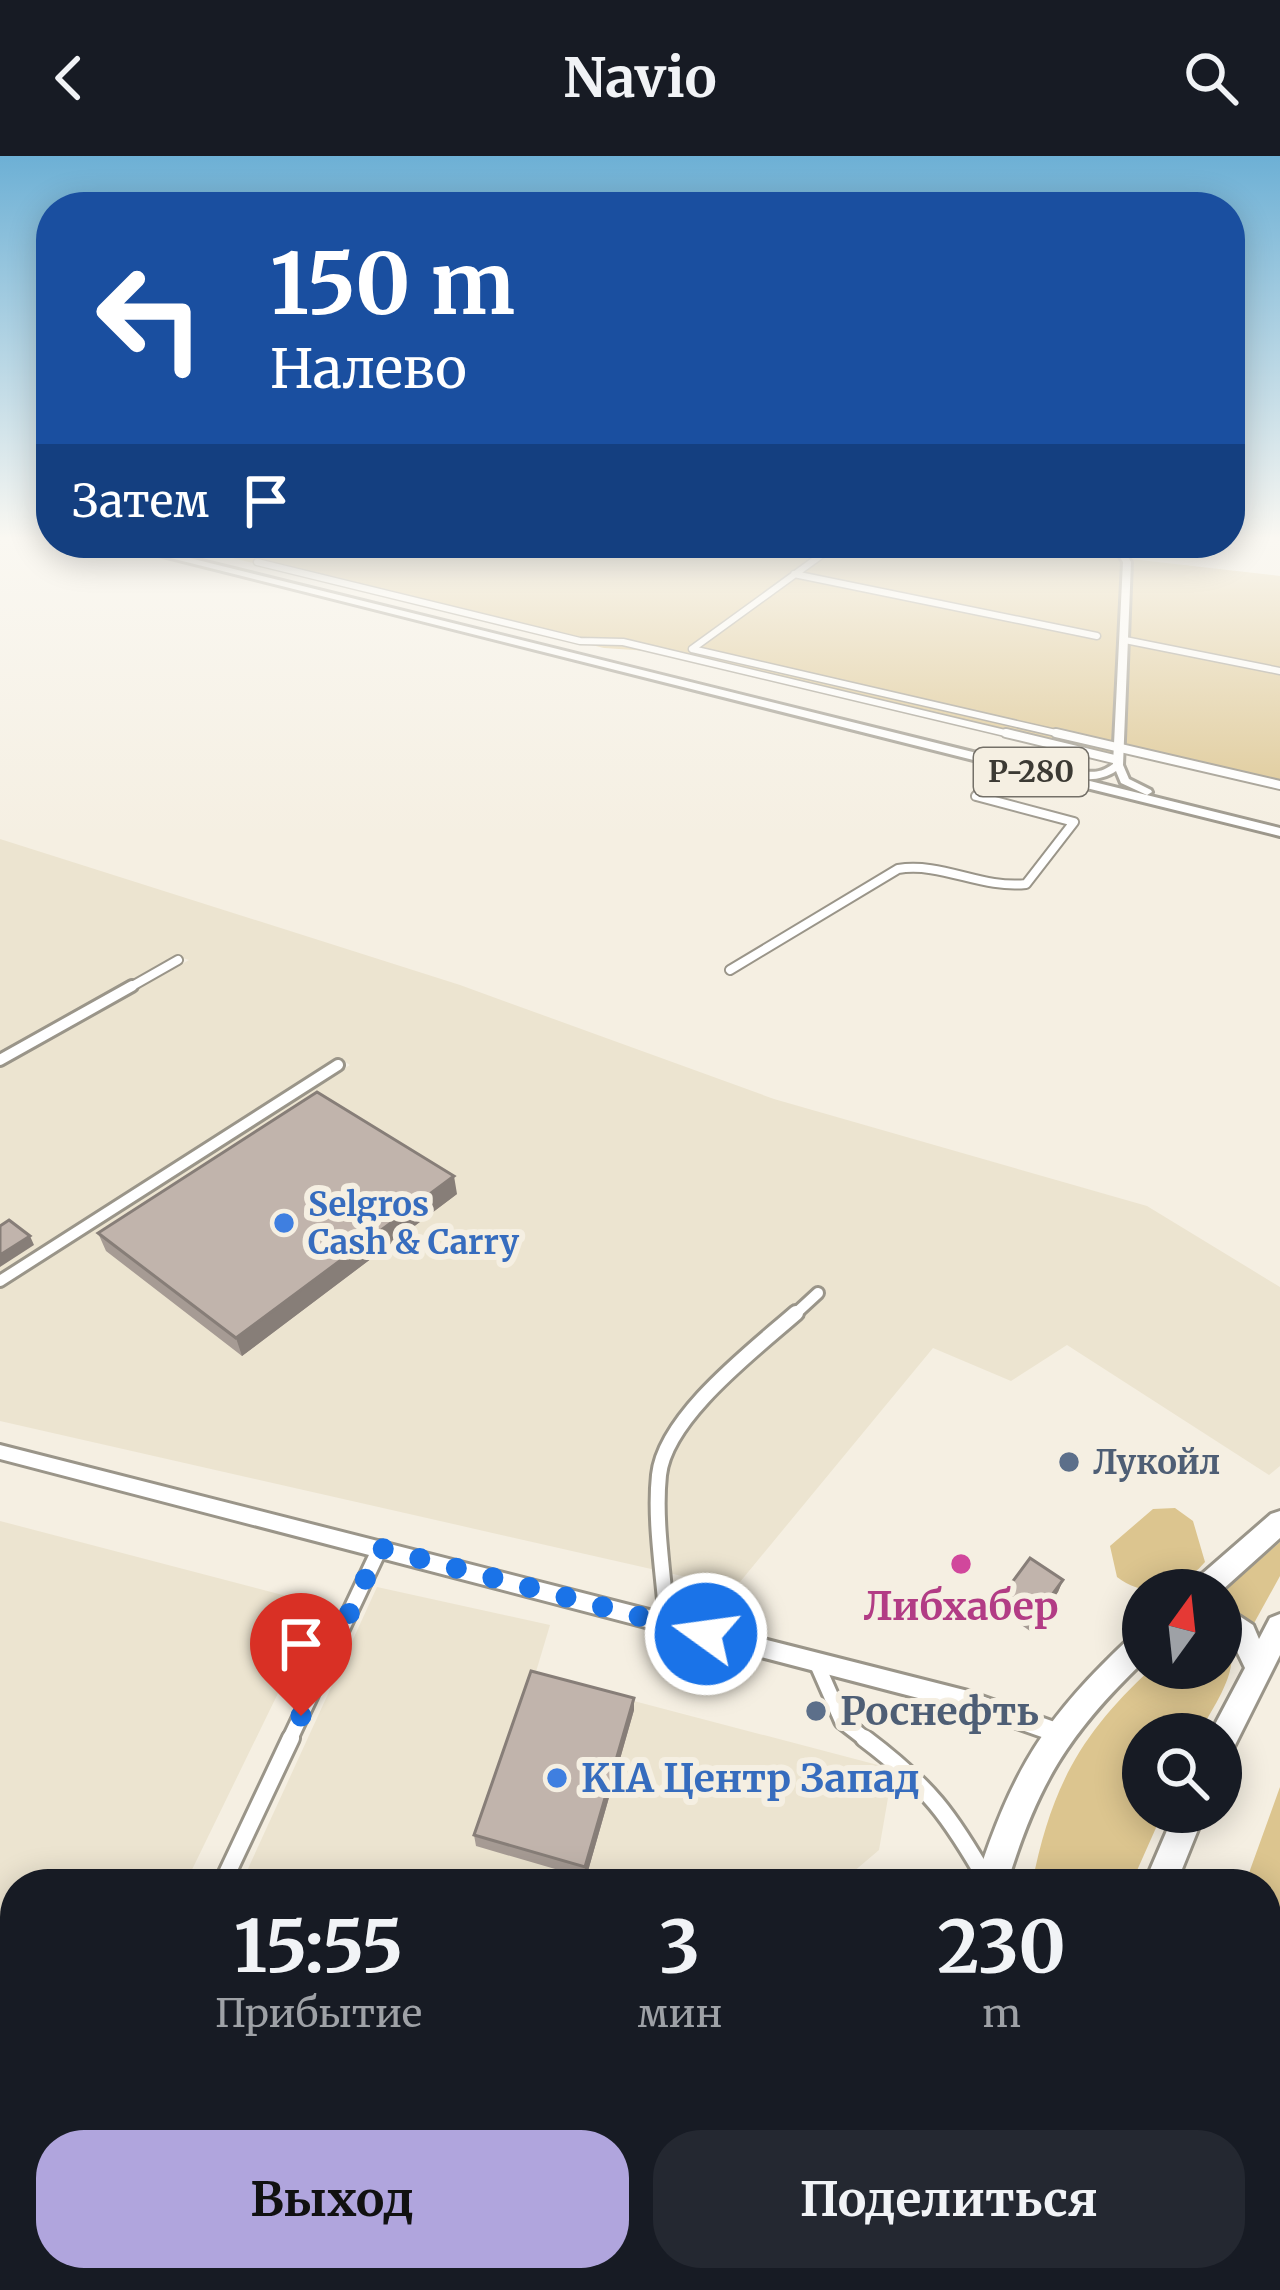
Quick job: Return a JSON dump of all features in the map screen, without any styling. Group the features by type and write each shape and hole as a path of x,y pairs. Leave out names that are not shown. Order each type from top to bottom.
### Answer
{"highway":[{"name":"Р-280","path":"506,640 1277,827"},
{"name":"Р-280","path":"517,640 1127,795 1277,827"},
{"path":"900,737 979,768 981,790 1019,777 1127,795"},
{"path":"1227,1569 1280,1522"},
{"path":"1235,1713 1280,1627"},
{"path":"1242,1633 1258,1666"},
{"path":"998,1869 1026,1778 1056,1732 1122,1666"},
{"path":"1166,1869 1181,1833"}],"street":[{"path":"574,640 623,642 1118,762"},
{"path":"705,640 692,649 1280,785"},
{"path":"1147,792 1125,781 1118,762 1125,640 1280,671"},
{"path":"1076,775 1103,776 1118,762"},
{"path":"730,970 898,868 921,866 1004,886 1026,884 1075,822 976,796 981,790"},
{"path":"0,1060 178,960"},
{"path":"0,1281 338,1065"},
{"path":"668,1624 659,1472 671,1437 818,1293"},
{"path":"0,1452 968,1701 1056,1732"},
{"path":"229,1869 380,1548"},
{"path":"816,1661 842,1721 923,1782 989,1869"}],"shaded area":[{"path":"569,640 1118,640 1113,760 649,651"},
{"path":"1128,640 1280,640 1280,786 1124,750"},
{"path":"0,839 460,985 774,1099 1147,1206 1280,1287 1280,1466 1269,1475 1067,1345 1011,1381 933,1348 735,1588 0,1421 0,1286 350,1065 342,1060 0,1277 0,1067 189,960 176,956 0,1055"},
{"path":"1175,1508 1193,1521 1205,1562 1198,1569 1122,1569 1122,1580 1117,1577 1110,1546 1153,1509"},
{"path":"0,1521 321,1605 192,1869 0,1869"},
{"path":"1280,1542 1280,1576 1253,1625 1242,1617 1242,1575"},
{"path":"377,1587 550,1625 535,1675 893,1769 879,1850 857,1869 248,1869"},
{"path":"1222,1689 1210,1713 1122,1713 1122,1833 1154,1833 1138,1869 1036,1869 1049,1819 1072,1765 1127,1692"},
{"path":"1280,1787 1280,1869 1250,1869"}],"building":[{"name":"Selgros Cash & Carry","path":"317,1092 454,1176 236,1338 98,1233"},
{"path":"9,1220 30,1236 0,1255 0,1226"},
{"name":"Либхабер","path":"1030,1558 1063,1580 1035,1618 1002,1596"},
{"name":"KIA Центр Запад","path":"531,1671 634,1698 585,1867 474,1835"}],"place":[{"name":"Selgros Cash & Carry","path":"284,1223"},
{"name":"Лукойл","path":"1069,1462"},
{"name":"Либхабер","path":"961,1564"},
{"name":"Роснефть","path":"816,1711"},
{"name":"KIA Центр Запад","path":"557,1778"}],"route":[{"path":"301,1716 380,1548 706,1634"}]}
